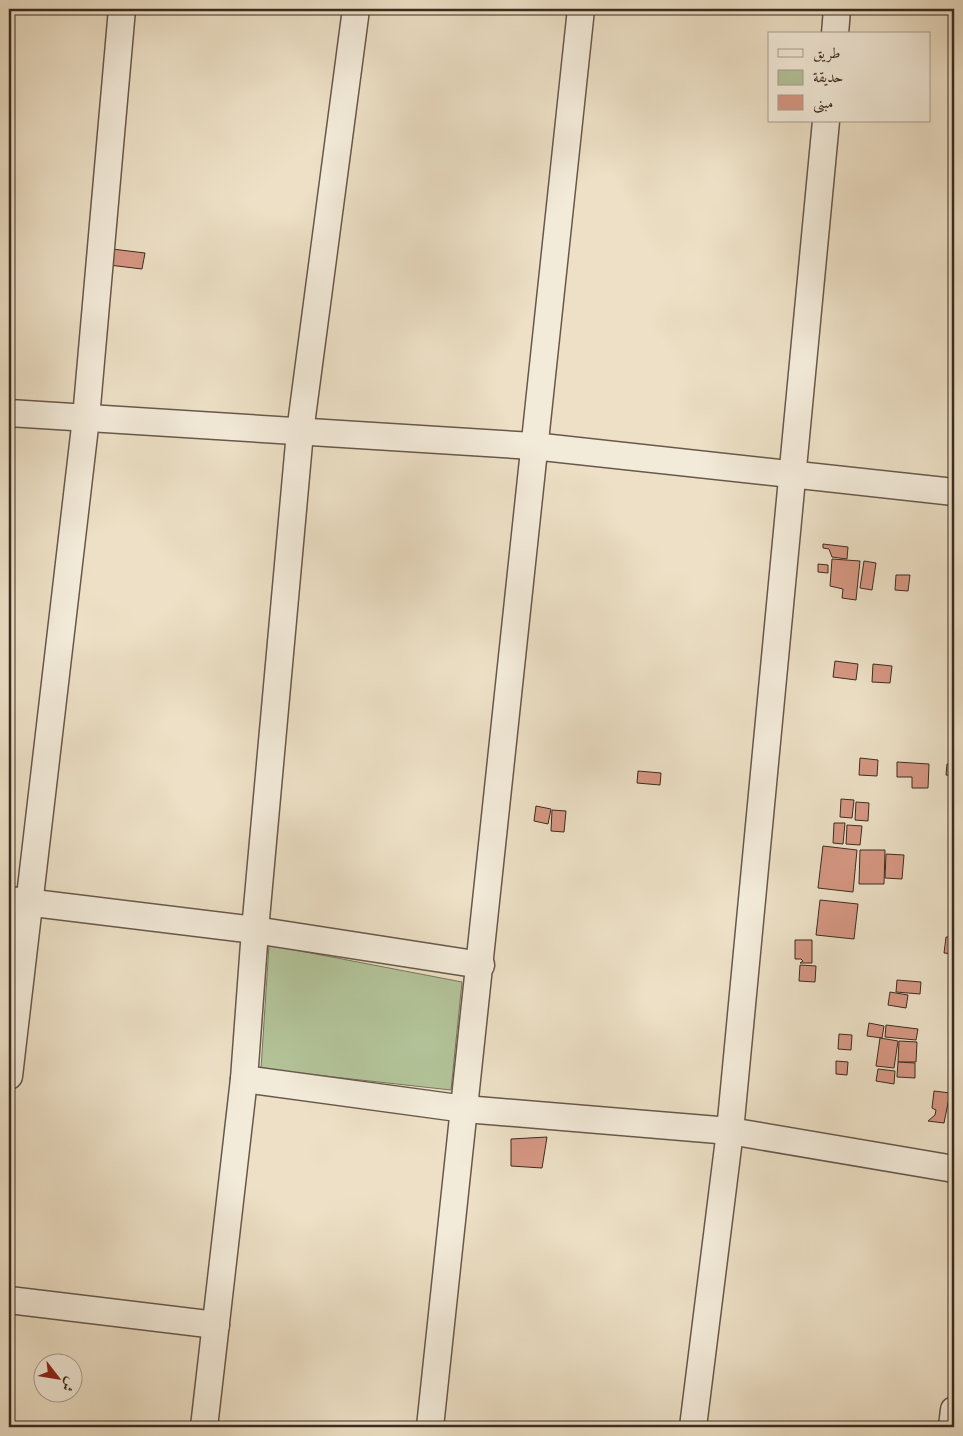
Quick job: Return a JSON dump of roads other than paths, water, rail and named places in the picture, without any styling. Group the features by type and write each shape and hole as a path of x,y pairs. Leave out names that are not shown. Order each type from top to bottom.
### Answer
{"street":[{"path":"9,1069 18,901 86,418 122,9"},
{"path":"204,1427 244,1079 254,930 300,432 356,9"},
{"path":"430,1427 481,965 533,446 581,9"},
{"path":"835,32 837,9"},
{"path":"693,1427 730,1131 826,122"},
{"path":"9,413 533,446 954,492"},
{"path":"18,901 254,930 481,965"},
{"path":"244,1079 465,1109 730,1131 954,1169"},
{"path":"9,1300 216,1325"},
{"path":"952,1427 954,1410"}]}
